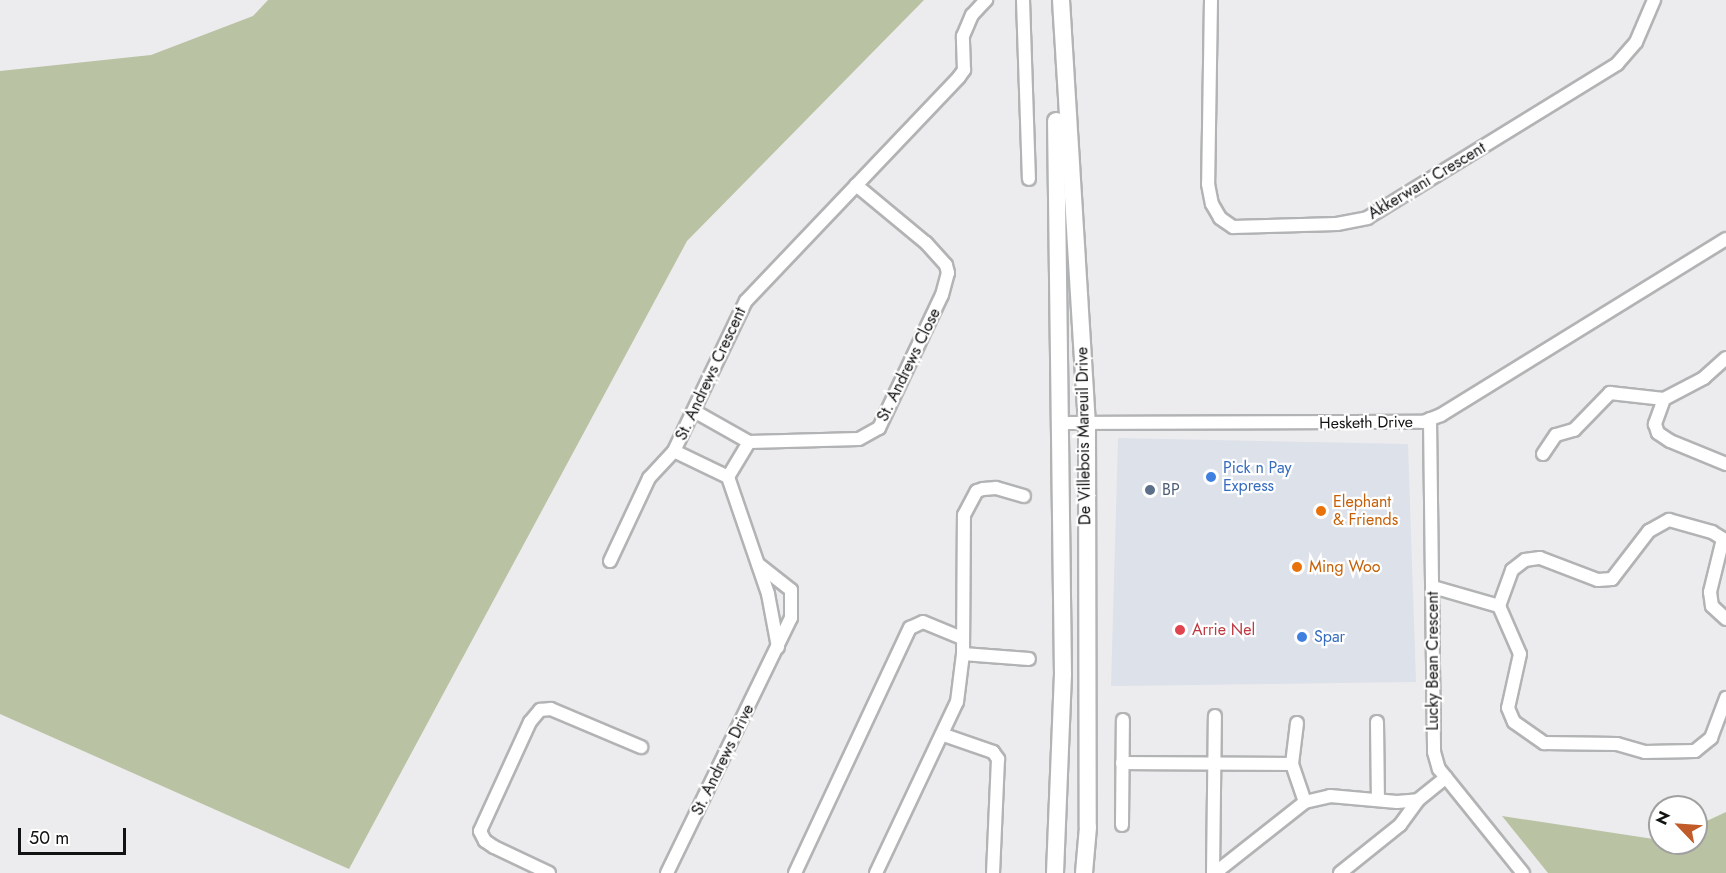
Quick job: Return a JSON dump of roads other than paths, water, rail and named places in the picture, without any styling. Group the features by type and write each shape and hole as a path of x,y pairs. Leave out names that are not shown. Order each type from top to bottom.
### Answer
{"main road":[{"name":"De Villebois Mareuil Drive","path":"1054,0 1062,423 1063,675 1055,873"},
{"name":"De Villebois Mareuil Drive","path":"1061,0 1087,426 1089,827 1084,873"}],"street":[{"name":"St. Andrews Crescent","path":"610,561 650,478 674,451 736,316 757,284 914,127 964,70 963,36 972,15 986,0"},
{"path":"1023,0 1029,179"},
{"name":"Akkerwani Crescent","path":"1211,0 1208,184 1212,204 1220,218 1233,227 1337,224 1366,218 1617,64 1636,42 1654,0"},
{"name":"St. Andrews Close","path":"749,442 859,439 879,428 942,295 948,273 940,256 856,185"},
{"name":"Hesketh Drive","path":"1062,423 1087,426 1397,424 1430,419 1726,239"},
{"path":"1543,454 1556,435 1574,430 1610,393 1664,399 1704,378 1726,358"},
{"path":"1664,399 1656,417 1658,433 1726,464"},
{"path":"694,411 749,442 728,477"},
{"name":"Lucky Bean Crescent","path":"1430,419 1434,742 1438,765 1523,873"},
{"path":"674,451 728,477 774,616 778,647"},
{"path":"876,873 944,735 959,694 963,654 964,515 977,491 983,489 996,488 1024,496"},
{"path":"1726,619 1712,606 1710,592 1724,539 1712,532 1669,520 1649,531 1612,579 1598,580 1540,558 1525,560 1512,570 1499,606 1520,654 1508,708 1514,722 1544,743 1617,744 1645,752 1695,751 1711,738 1726,701"},
{"name":"St. Andrews Drive","path":"668,873 778,647 794,600 786,585 758,564"},
{"path":"1433,587 1499,606"},
{"path":"795,873 910,628 923,621 962,638"},
{"path":"963,654 1029,659"},
{"path":"549,873 494,847 485,841 480,831 530,722 540,710 551,709 641,747"},
{"path":"1214,873 1215,716"},
{"path":"1122,825 1123,720"},
{"path":"1377,722 1378,799"},
{"path":"1297,723 1292,764 1305,802"},
{"path":"944,735 993,752 998,759 993,873"},
{"path":"1122,763 1292,764"},
{"path":"1340,873 1401,825 1418,800 1446,777"},
{"path":"1214,873 1305,802 1330,796 1418,800"}],"place":[{"name":"Pick n Pay Express","path":"1211,477"},
{"name":"BP","path":"1150,490"},
{"name":"Elephant & Friends","path":"1321,511"},
{"name":"Ming Woo","path":"1297,567"},
{"name":"Arrie Nel","path":"1180,630"},
{"name":"Spar","path":"1302,637"}]}
